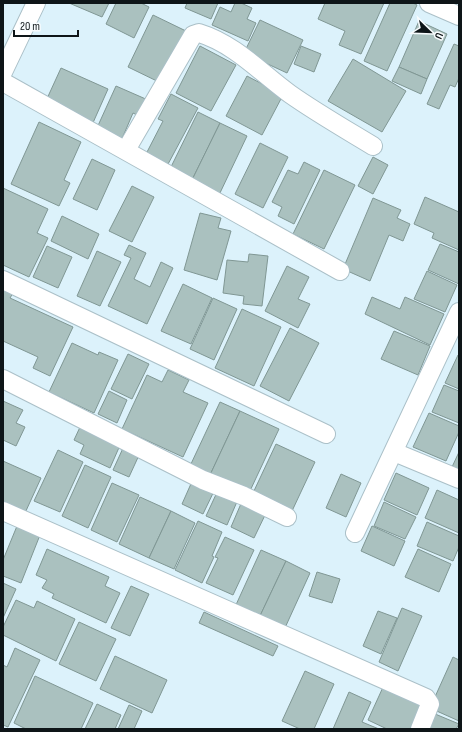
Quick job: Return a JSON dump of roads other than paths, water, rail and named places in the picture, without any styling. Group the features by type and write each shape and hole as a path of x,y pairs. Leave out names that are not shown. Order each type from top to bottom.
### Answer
{"street":[{"path":"3,72 36,3"},
{"path":"429,3 459,16"},
{"path":"126,150 192,35 199,33 233,50 289,93 373,146"},
{"path":"3,82 340,271"},
{"path":"3,280 326,434"},
{"path":"355,533 459,312"},
{"path":"3,379 203,480 244,496 286,517"},
{"path":"394,452 459,479"},
{"path":"3,511 426,698 430,704 420,729"}]}
